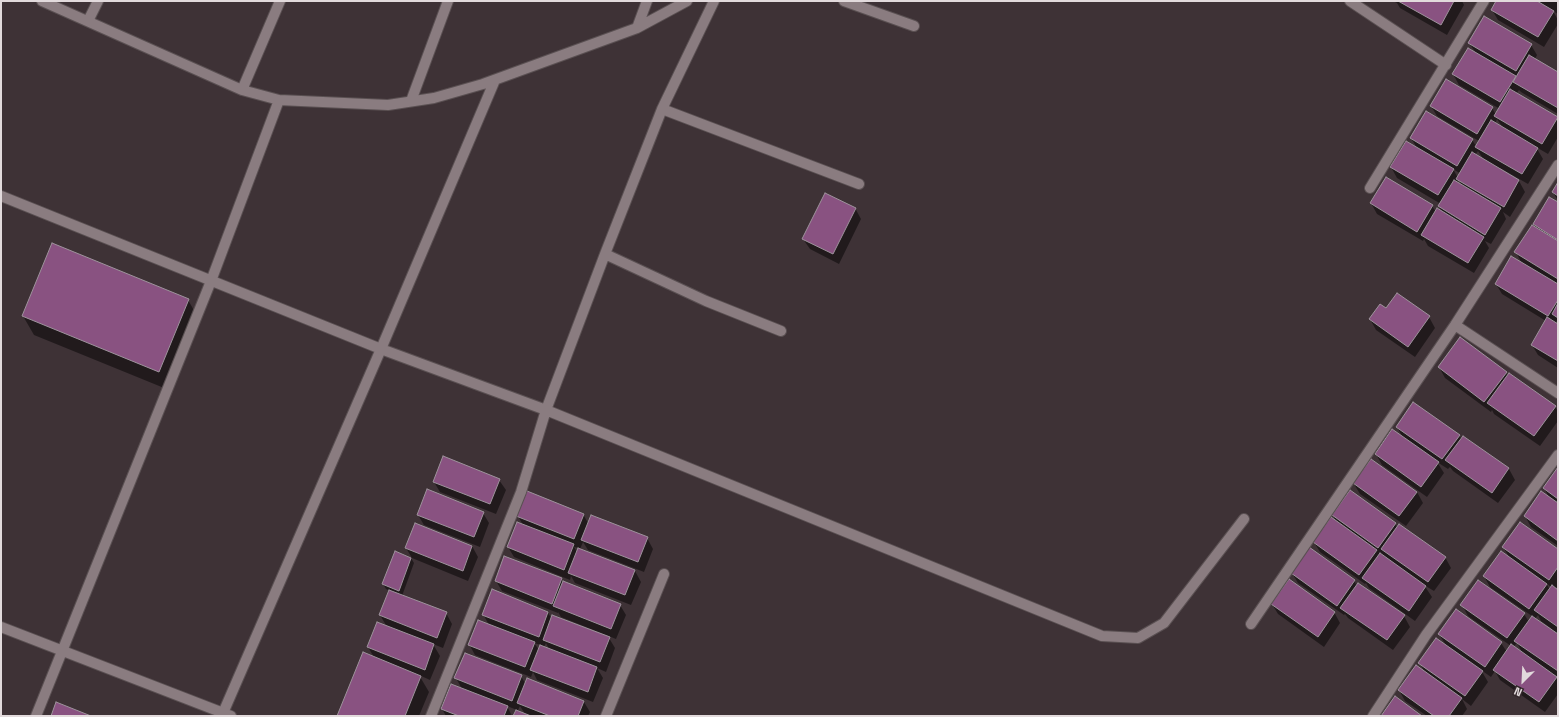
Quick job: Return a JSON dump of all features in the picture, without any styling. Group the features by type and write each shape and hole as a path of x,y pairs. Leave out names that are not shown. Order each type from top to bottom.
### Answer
{"street":[{"path":"42,1 242,90 279,100 388,105 434,98 495,80 637,28 687,1"},
{"path":"88,21 98,1"},
{"path":"242,90 280,1"},
{"path":"411,101 448,1"},
{"path":"637,28 647,1"},
{"path":"431,716 521,492 546,410 662,109 714,1"},
{"path":"844,1 914,26"},
{"path":"1350,1 1446,65"},
{"path":"1370,188 1484,1"},
{"path":"1,627 227,714 495,80"},
{"path":"36,716 212,281 279,100"},
{"path":"662,109 860,184"},
{"path":"1251,624 1455,325 1558,166"},
{"path":"1,196 381,349 546,410 1102,636 1138,638 1164,623 1244,519"},
{"path":"605,254 706,301 781,331"},
{"path":"1455,325 1558,394"},
{"path":"1374,716 1426,635 1558,455"},
{"path":"606,716 664,574"}],"building":[{"path":"1398,1 1454,1 1441,25"},
{"path":"1496,1 1537,1 1554,11 1538,37 1491,10"},
{"path":"1484,16 1532,44 1516,71 1468,43"},
{"path":"1468,48 1516,76 1500,102 1452,74"},
{"path":"1529,55 1558,72 1558,108 1513,82"},
{"path":"1446,79 1493,107 1477,134 1430,106"},
{"path":"1510,89 1558,117 1542,144 1494,116"},
{"path":"1426,111 1473,139 1457,166 1410,138"},
{"path":"1491,120 1538,148 1522,174 1475,147"},
{"path":"1406,141 1454,169 1438,195 1390,167"},
{"path":"1472,152 1519,180 1504,207 1456,179"},
{"path":"1386,177 1433,205 1417,232 1370,203"},
{"path":"1454,180 1501,208 1485,235 1438,206"},
{"path":"1558,182 1558,196 1552,192"},
{"path":"825,193 856,208 833,254 802,239"},
{"path":"1549,197 1558,202 1558,240 1533,224"},
{"path":"1437,208 1484,237 1468,263 1421,235"},
{"path":"1532,225 1558,241 1558,279 1514,252"},
{"path":"52,243 189,299 159,372 22,316"},
{"path":"1511,256 1558,284 1558,300 1548,316 1495,284"},
{"path":"1397,293 1430,316 1408,347 1369,319 1380,304 1386,308"},
{"path":"1558,303 1558,318 1552,314"},
{"path":"1547,317 1558,324 1558,361 1531,345"},
{"path":"1460,337 1507,372 1484,402 1438,367"},
{"path":"1509,373 1556,406 1534,436 1487,403"},
{"path":"1413,402 1460,435 1442,459 1396,427"},
{"path":"1392,429 1439,462 1421,487 1375,454"},
{"path":"1463,436 1509,468 1492,493 1445,460"},
{"path":"443,456 500,479 490,504 433,482"},
{"path":"1371,459 1417,492 1399,516 1353,483"},
{"path":"1558,467 1558,499 1543,488"},
{"path":"427,489 484,512 474,537 417,515"},
{"path":"1350,490 1396,523 1378,548 1332,515"},
{"path":"527,491 584,514 574,539 516,516"},
{"path":"1541,491 1558,503 1558,541 1524,516"},
{"path":"591,515 648,537 638,562 581,540"},
{"path":"1331,517 1377,550 1359,575 1313,542"},
{"path":"517,522 574,544 564,570 507,547"},
{"path":"1520,522 1558,549 1558,567 1549,580 1502,547"},
{"path":"415,523 472,546 463,571 405,548"},
{"path":"1399,524 1446,557 1428,582 1381,549"},
{"path":"1309,547 1355,580 1337,606 1291,573"},
{"path":"578,548 635,570 625,595 568,573"},
{"path":"395,551 411,558 399,591 382,584"},
{"path":"1501,551 1547,584 1529,609 1483,576"},
{"path":"1380,553 1426,586 1409,611 1362,578"},
{"path":"504,556 562,578 552,604 495,581"},
{"path":"1289,579 1335,612 1318,637 1271,604"},
{"path":"1478,580 1525,613 1507,638 1460,605"},
{"path":"563,581 621,604 611,629 553,606"},
{"path":"1358,583 1405,615 1387,640 1340,608"},
{"path":"1552,585 1558,590 1558,627 1534,610"},
{"path":"492,589 548,612 539,637 482,615"},
{"path":"389,590 447,612 437,638 379,615"},
{"path":"1456,609 1502,642 1485,667 1438,634"},
{"path":"552,615 610,637 600,662 543,640"},
{"path":"1532,616 1558,634 1558,671 1514,641"},
{"path":"478,620 535,642 525,667 468,645"},
{"path":"377,622 434,644 425,670 367,647"},
{"path":"1436,638 1483,671 1465,696 1418,663"},
{"path":"1511,644 1557,677 1539,702 1493,670"},
{"path":"540,645 597,667 588,692 530,670"},
{"path":"363,652 421,676 405,716 337,716"},
{"path":"465,653 522,675 512,701 454,678"},
{"path":"1416,665 1462,698 1449,716 1434,716 1398,690"},
{"path":"527,678 584,701 578,716 550,716 517,703"},
{"path":"451,684 508,706 504,716 459,716 441,709"},
{"path":"1395,696 1422,716 1381,716"},
{"path":"56,702 91,716 51,716"},
{"path":"516,710 531,716 513,716"}]}
